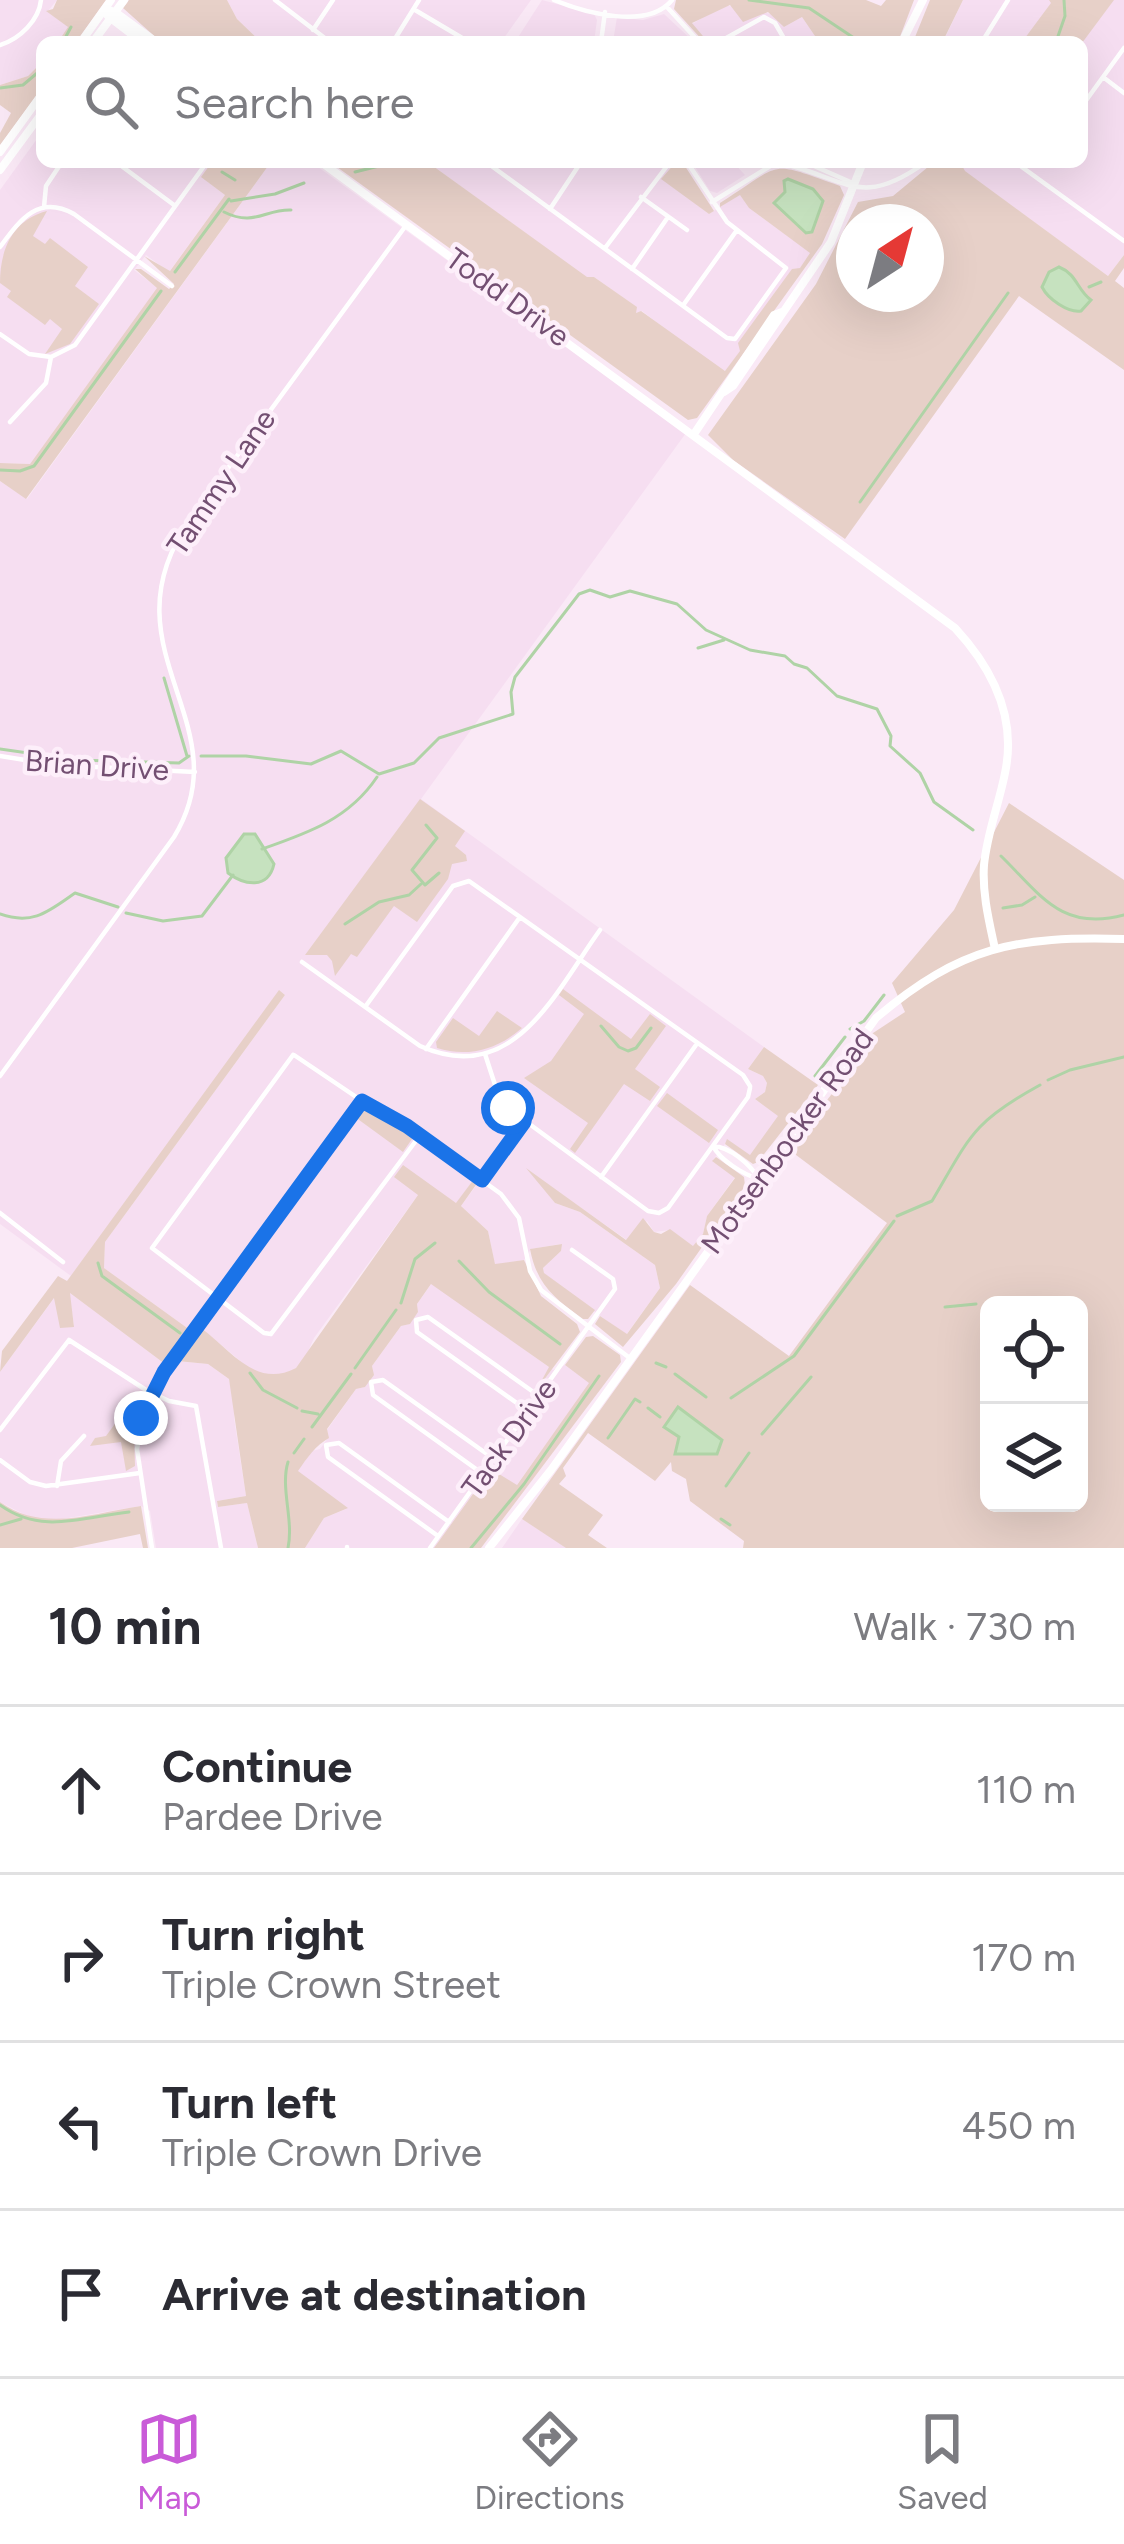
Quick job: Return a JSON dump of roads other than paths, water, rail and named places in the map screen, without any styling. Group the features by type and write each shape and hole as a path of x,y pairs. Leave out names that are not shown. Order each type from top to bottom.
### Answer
{"main road":[{"path":"97,36 112,0"},
{"path":"87,36 124,0"},
{"path":"907,36 923,0"},
{"path":"110,14 135,36"},
{"path":"110,14 146,36"},
{"path":"0,152 36,102"},
{"path":"0,170 36,120"},
{"name":"Todd Drive","path":"330,168 694,434"},
{"path":"860,168 831,242 783,312 774,315 694,434 955,628 986,666 1003,705 1008,748 984,867 995,949"},
{"name":"Motsenbocker Road","path":"489,1548 876,1018 933,976 995,949 1044,938 1124,939"}],"street":[{"path":"275,0 322,36"},
{"path":"313,30 333,0"},
{"path":"397,36 419,0"},
{"path":"554,0 645,16 672,0"},
{"path":"986,36 1008,0"},
{"path":"0,45 23,33 44,1"},
{"path":"667,7 694,36"},
{"path":"415,10 459,36"},
{"path":"602,36 605,12"},
{"path":"730,36 764,17 775,23 783,36"},
{"path":"1088,98 1124,48"},
{"path":"1103,77 1124,93"},
{"path":"44,207 46,186 58,168"},
{"path":"124,168 176,206"},
{"path":"0,334 33,356 52,357 73,347 203,168"},
{"path":"494,168 735,339 786,268 736,230 691,168"},
{"path":"550,209 577,168"},
{"path":"605,248 665,168"},
{"path":"712,202 763,168"},
{"path":"799,168 844,185 885,187 916,168"},
{"path":"819,168 855,184"},
{"path":"1028,168 1124,241"},
{"path":"641,197 687,230"},
{"path":"1,242 23,217 44,207 71,212 172,286"},
{"path":"632,268 668,217"},
{"name":"Tammy Lane","path":"0,1076 179,829 190,801 195,772 192,741 160,634 158,595 167,560 190,520 407,224"},
{"path":"682,305 736,230"},
{"path":"2,418 10,424 46,383 52,357"},
{"name":"Brian Drive","path":"0,756 56,765 195,772"},
{"path":"463,872 464,880"},
{"path":"464,880 697,1042 750,1086 748,1097 660,1217 524,1122 497,1090 485,1054"},
{"path":"365,1007 452,888 464,880"},
{"path":"426,1049 521,916"},
{"path":"302,962 319,969 426,1049 455,1057 485,1054 528,1030 601,930"},
{"path":"602,1177 697,1042"},
{"path":"420,1136 272,1337 150,1248 293,1053 420,1136 504,1197 517,1214 538,1287 631,1359"},
{"path":"750,1086 759,1085"},
{"path":"152,1548 140,1473 139,1431 151,1393 362,1101"},
{"path":"482,1180 524,1122"},
{"path":"713,1146 759,1179"},
{"path":"0,1214 63,1262"},
{"name":"Tack Drive","path":"430,1548 616,1286 572,1250"},
{"path":"528,1411 417,1332 416,1319 428,1317 538,1396"},
{"path":"0,1430 69,1337 151,1393 169,1402 196,1403 220,1548"},
{"path":"470,1369 480,1354"},
{"path":"483,1474 373,1395 371,1382 383,1380 494,1459"},
{"path":"424,1432 435,1417"},
{"path":"57,1486 59,1464 84,1436"},
{"path":"439,1536 328,1457 327,1443 339,1443 449,1522"},
{"path":"0,1460 33,1483 57,1486 140,1473"},
{"path":"380,1494 390,1480"}],"waterway":[{"path":"749,0 809,8 851,36"},
{"path":"1058,36 1064,0"},
{"path":"66,36 71,27"},
{"path":"0,88 23,85 36,74"},
{"path":"355,172 371,168"},
{"path":"222,172 235,180"},
{"path":"231,201 275,194 304,183"},
{"path":"175,272 229,199"},
{"path":"224,212 252,218 291,210"},
{"path":"1089,287 1101,282"},
{"path":"0,470 34,466 161,291"},
{"path":"860,502 1008,293"},
{"path":"201,756 311,764 341,751 379,774 414,763 439,738 513,714 515,677 579,594 590,590 610,597 630,591 677,604 706,630 750,650 785,656 807,668 837,696 877,709 891,736 890,746 920,773 934,802 973,830"},
{"path":"698,648 724,640"},
{"path":"164,678 187,756"},
{"path":"0,749 77,760 179,763 189,756"},
{"path":"262,849 340,814 377,777"},
{"path":"426,825 437,838 412,870 425,885 439,873"},
{"path":"1001,856 1040,896 1068,914 1102,919 1124,915"},
{"path":"126,913 163,921 202,916 233,875"},
{"path":"345,924 379,902 409,895 421,884"},
{"path":"0,914 31,917 75,893 118,907"},
{"path":"1003,908 1035,897"},
{"path":"850,1029 864,1021 884,995"},
{"path":"601,1026 628,1051 651,1028"},
{"path":"815,1076 845,1037"},
{"path":"1048,1080 1124,1057"},
{"path":"897,1216 932,1201 974,1133 999,1110 1040,1085"},
{"path":"731,1398 794,1356 894,1221"},
{"path":"401,1303 415,1259 435,1243"},
{"path":"459,1261 489,1292 560,1344"},
{"path":"98,1263 102,1276 180,1333"},
{"path":"945,1307 976,1304"},
{"path":"355,1368 396,1310"},
{"path":"656,1363 666,1367"},
{"path":"250,1373 263,1390 297,1408"},
{"path":"312,1427 351,1374"},
{"path":"675,1374 706,1397"},
{"path":"471,1548 524,1484 599,1376"},
{"path":"762,1434 811,1377"},
{"path":"608,1438 635,1399 640,1402"},
{"path":"648,1408 660,1417"},
{"path":"302,1411 318,1414"},
{"path":"294,1453 304,1439"},
{"path":"726,1486 749,1453"},
{"path":"288,1462 288,1548"},
{"path":"0,1505 47,1522 129,1512"},
{"path":"0,1525 21,1519"},
{"path":"721,1519 730,1525"}]}
